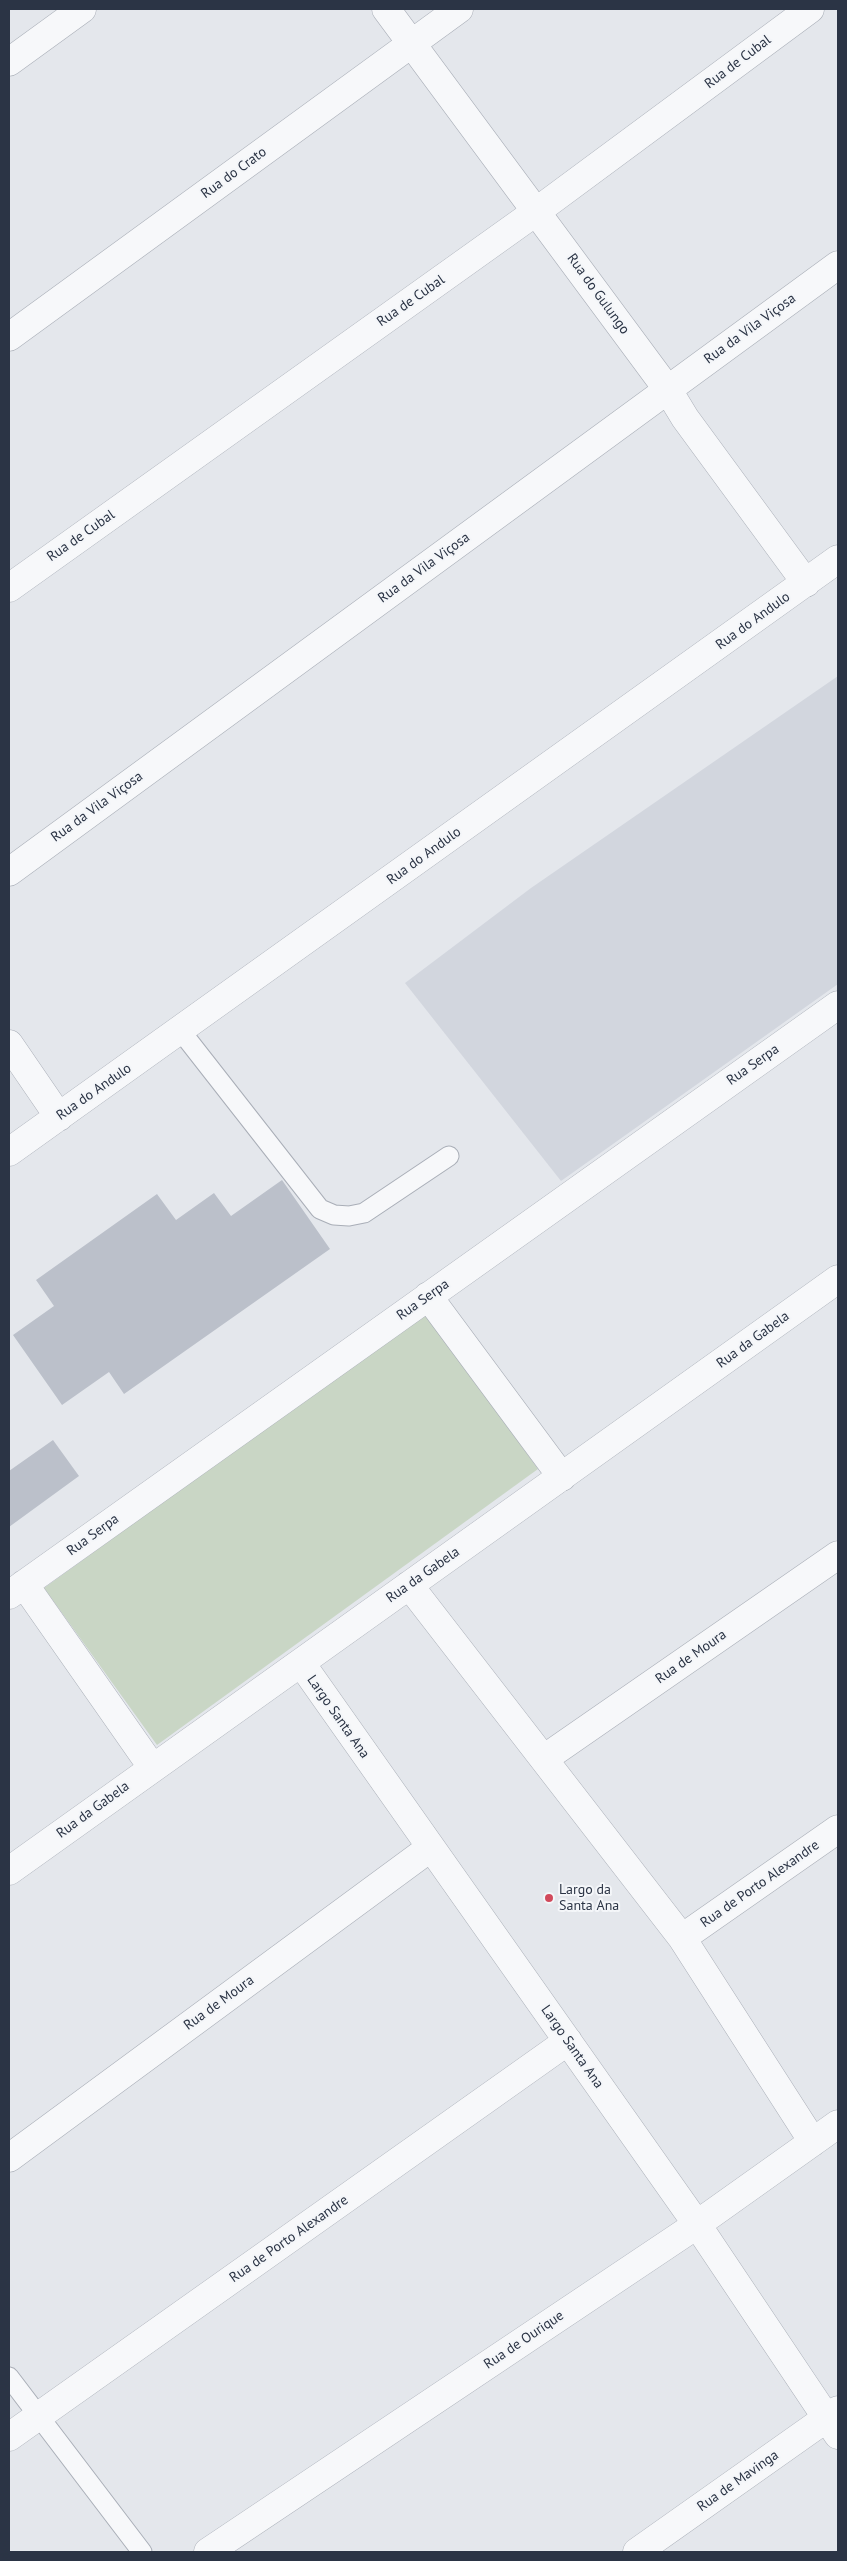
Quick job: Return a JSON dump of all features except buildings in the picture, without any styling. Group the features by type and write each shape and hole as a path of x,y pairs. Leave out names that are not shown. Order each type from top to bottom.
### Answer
{"street":[{"path":"9,62 82,9"},
{"name":"Rua do Gulungo","path":"386,9 668,390 685,418 806,583"},
{"name":"Rua do Crato","path":"9,338 459,9"},
{"name":"Rua de Cubal","path":"9,588 537,211 810,9"},
{"name":"Rua da Vila Viçosa","path":"9,872 838,265"},
{"name":"Rua do Andulo","path":"9,1152 838,559"},
{"name":"Rua Serpa","path":"17,1590 838,1005"},
{"path":"9,1044 59,1117"},
{"name":"Rua da Gabela","path":"9,1871 152,1767 301,1663 838,1279"},
{"path":"428,1296 562,1477"},
{"name":"Rua de Moura","path":"545,1758 838,1555"},
{"path":"409,1585 545,1758 682,1938 812,2142"},
{"path":"17,1590 152,1767"},
{"name":"Largo Santa Ana","path":"301,1663 834,2421"},
{"name":"Rua de Porto Alexandre","path":"682,1938 838,1829"},
{"name":"Rua de Moura","path":"9,2158 430,1848"},
{"name":"Rua de Porto Alexandre","path":"9,2437 568,2041"},
{"name":"Rua de Ourique","path":"208,2552 696,2224 838,2124"},
{"name":"Rua de Mavinga","path":"638,2552 834,2421"}],"lane":[{"path":"180,1030 320,1209 334,1215 350,1216 364,1213 449,1156"},
{"path":"9,2377 142,2552"}],"shaded area":[{"path":"838,676 838,984 561,1181 405,983 531,888"}],"green space":[{"path":"426,1312 538,1469 157,1745 44,1588"}],"place":[{"name":"Largo da Santa Ana","path":"549,1898"}]}
